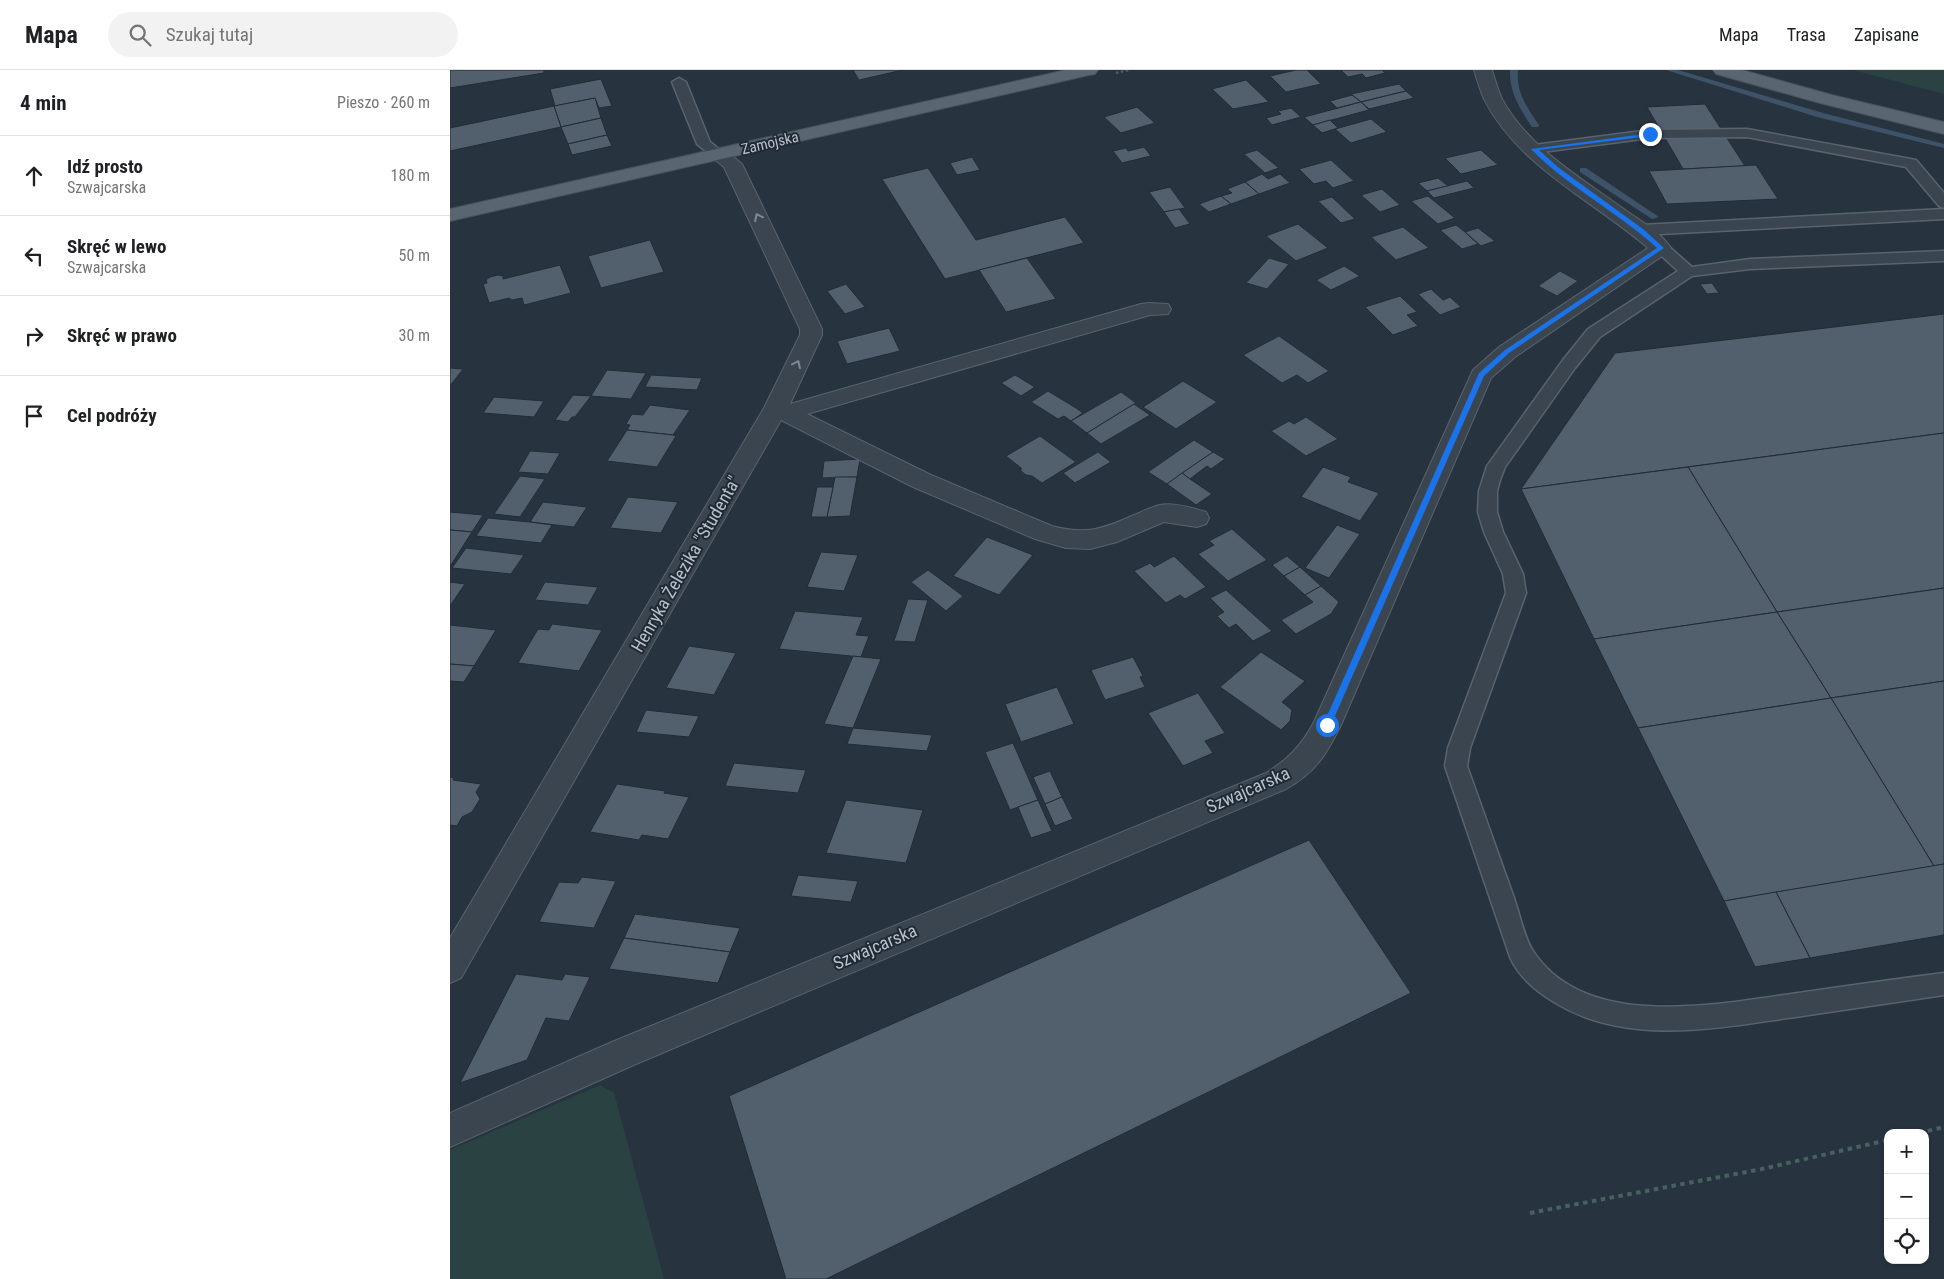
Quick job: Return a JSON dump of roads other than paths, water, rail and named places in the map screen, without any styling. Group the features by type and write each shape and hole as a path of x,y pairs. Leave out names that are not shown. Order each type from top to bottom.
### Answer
{"main road":[{"name":"Zamojska","path":"450,215 1067,72 1090,70"},
{"path":"1722,70 1826,99 1944,128"}],"street":[{"path":"1486,73 1492,95 1500,111 1534,149 1557,169 1651,239"},
{"name":"Henryka Żelezika \"Studenta\"","path":"450,968 780,411 811,335 811,329 732,164 718,154"},
{"name":"Szwajcarska","path":"450,1130 624,1052 1276,781 1298,768 1316,745 1327,725 1481,375 1507,352 1651,239"},
{"path":"780,411 1149,309 1160,309"},
{"path":"780,411 922,481 1044,533 1066,539 1090,540 1099,538 1117,533 1162,513 1197,518"}],"lane":[{"path":"679,82 704,144 718,154"},
{"path":"1534,149 1650,134 1746,133 1911,163 1944,203"},
{"path":"1651,239 1944,214"},
{"path":"1651,239 1688,272"},
{"path":"1944,256 1750,264 1688,272 1594,333 1569,364 1496,466 1489,484 1486,508 1488,517 1495,538 1514,574 1516,592 1459,748 1456,766 1522,957 1553,989 1567,998 1589,1007 1628,1016 1652,1019 1722,1015 1944,984"}],"waterway":[{"path":"1514,70 1516,92 1522,106 1535,125"},
{"path":"1670,70 1820,115 1944,146"},
{"path":"1583,170 1655,217"}]}
